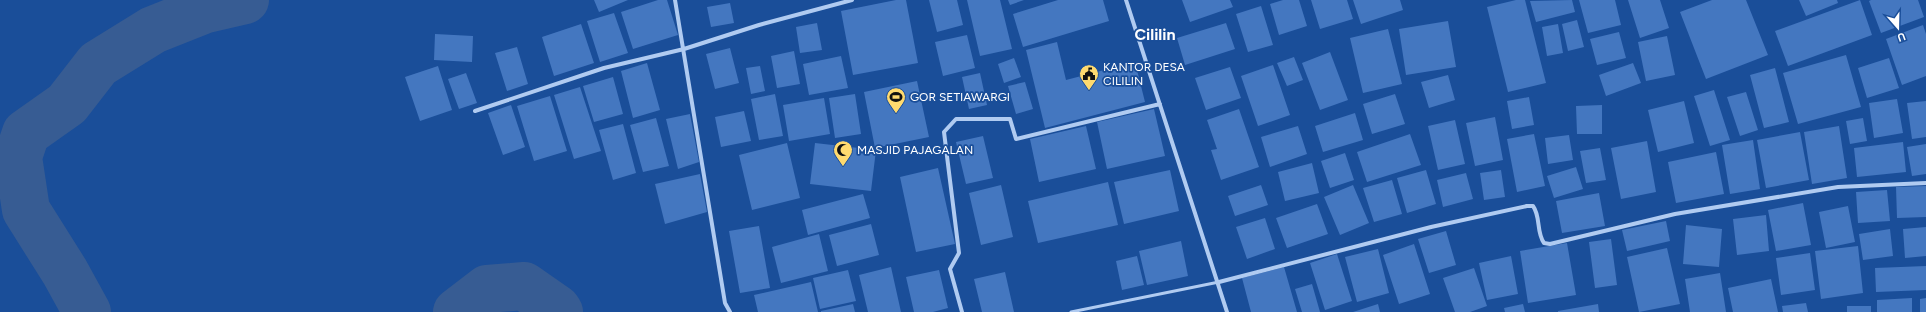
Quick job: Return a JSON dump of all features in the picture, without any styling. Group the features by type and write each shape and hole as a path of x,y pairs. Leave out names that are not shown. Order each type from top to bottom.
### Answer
{"street":[{"path":"675,0 722,288 725,303 730,312"},
{"path":"476,111 604,68 684,48 759,25 852,0"},
{"path":"1126,0 1219,282 1227,312"},
{"path":"962,312 950,270 959,253 944,132 956,119 1010,119 1016,139 1160,104"},
{"path":"1219,282 1431,227 1527,206 1533,206 1536,211 1540,239 1544,243 1550,244 1675,214 1838,187 1926,183"}],"lane":[{"path":"1071,312 1219,282"}],"building":[{"path":"594,0 628,0 599,12"},
{"path":"658,0 667,0 678,35 633,49 621,12"},
{"path":"896,0 906,0 918,63 853,75 841,11"},
{"path":"929,0 957,0 963,25 937,32"},
{"path":"967,0 1000,0 1012,49 980,56"},
{"path":"1008,0 1024,0 1010,5"},
{"path":"1058,0 1103,0 1109,21 1023,47 1013,14"},
{"path":"1182,0 1230,0 1233,7 1190,22"},
{"path":"1283,0 1299,0 1307,26 1279,35 1270,4"},
{"path":"1311,0 1347,0 1353,19 1320,29"},
{"path":"1353,0 1400,0 1403,10 1361,24"},
{"path":"1516,0 1525,0 1546,83 1508,92 1487,7"},
{"path":"1572,0 1575,12 1536,22 1530,1"},
{"path":"1579,0 1615,0 1621,25 1588,33"},
{"path":"1628,0 1660,0 1669,28 1640,38"},
{"path":"1712,0 1746,0 1768,55 1706,79 1680,12"},
{"path":"1799,0 1837,0 1838,3 1806,16"},
{"path":"1860,0 1872,35 1788,66 1775,31"},
{"path":"1918,0 1924,17 1881,33 1869,1"},
{"path":"730,3 734,23 711,27 707,7"},
{"path":"1261,6 1273,45 1248,52 1236,14"},
{"path":"614,13 628,53 600,62 587,21"},
{"path":"1577,20 1584,47 1568,51 1562,24"},
{"path":"1448,21 1456,67 1406,75 1399,29"},
{"path":"817,23 822,50 800,53 796,27"},
{"path":"1226,23 1235,49 1185,65 1177,38"},
{"path":"581,24 594,63 554,76 542,37"},
{"path":"1558,24 1563,53 1547,56 1542,27"},
{"path":"1923,25 1926,34 1926,76 1902,85 1886,39"},
{"path":"1388,29 1402,84 1363,93 1350,38"},
{"path":"1619,32 1626,58 1597,65 1590,39"},
{"path":"435,34 473,36 472,62 434,60"},
{"path":"967,35 975,68 943,76 935,42"},
{"path":"1667,36 1675,75 1646,81 1638,42"},
{"name":"KANTOR DESA CILILIN","path":"1057,42 1066,80 1135,62 1145,102 1045,128 1026,50"},
{"path":"517,47 528,84 507,91 495,53"},
{"path":"730,48 739,83 715,89 706,54"},
{"path":"794,51 800,84 777,88 771,56"},
{"path":"1330,52 1348,100 1320,110 1302,63"},
{"path":"1846,55 1861,107 1798,124 1783,73"},
{"path":"841,56 848,88 809,95 803,64"},
{"path":"1294,57 1303,80 1287,86 1277,63"},
{"path":"1014,58 1021,77 1004,83 998,64"},
{"path":"1889,58 1899,88 1867,98 1858,68"},
{"path":"647,63 660,110 633,118 621,71"},
{"path":"1633,63 1641,83 1606,96 1599,75"},
{"path":"1273,65 1290,115 1258,126 1241,76"},
{"path":"438,66 452,110 420,121 405,77"},
{"path":"760,66 765,91 751,94 746,68"},
{"path":"1230,67 1241,98 1206,110 1195,78"},
{"path":"1775,68 1789,122 1764,128 1750,75"},
{"path":"466,73 477,103 459,109 448,79"},
{"path":"980,73 987,105 969,109 962,77"},
{"path":"1448,75 1455,100 1429,108 1421,82"},
{"path":"613,77 623,114 594,122 583,86"},
{"name":"GOR SETIAWARGI","path":"917,81 929,137 875,148 864,92"},
{"path":"1025,82 1033,109 1016,114 1008,86"},
{"path":"580,87 601,151 574,159 554,95"},
{"path":"1714,90 1730,140 1710,146 1694,96"},
{"path":"1746,92 1758,130 1740,136 1727,97"},
{"path":"775,94 783,136 759,140 751,99"},
{"path":"855,94 861,134 835,138 829,98"},
{"path":"1395,94 1405,124 1372,134 1363,104"},
{"path":"550,96 567,151 534,161 517,106"},
{"path":"1529,97 1534,125 1512,129 1507,101"},
{"path":"824,98 830,134 789,141 783,105"},
{"path":"1897,99 1903,133 1874,138 1869,103"},
{"path":"1684,101 1694,143 1658,152 1648,110"},
{"path":"1926,101 1926,137 1912,139 1907,103"},
{"path":"511,105 525,147 503,155 488,113"},
{"path":"1602,105 1602,134 1577,134 1576,106"},
{"path":"1154,109 1165,156 1107,169 1097,122"},
{"path":"1239,109 1259,167 1221,180 1211,150 1217,149 1207,120"},
{"path":"744,111 751,141 721,147 715,117"},
{"path":"1355,113 1363,140 1323,152 1315,126"},
{"path":"690,114 699,162 678,169 666,119"},
{"path":"1495,117 1503,160 1475,166 1466,123"},
{"path":"656,118 669,166 643,172 630,125"},
{"path":"1863,118 1867,141 1850,144 1846,121"},
{"path":"1455,120 1465,164 1438,170 1428,126"},
{"path":"623,124 636,173 613,180 599,130"},
{"path":"1086,126 1096,169 1039,182 1030,139"},
{"path":"1298,126 1307,154 1270,167 1261,137"},
{"path":"1839,126 1847,178 1812,184 1804,132"},
{"path":"1800,132 1809,180 1766,188 1757,140"},
{"path":"1410,134 1421,165 1367,182 1357,152"},
{"path":"1534,134 1545,186 1517,192 1507,139"},
{"path":"1569,135 1573,160 1548,164 1545,138"},
{"path":"983,136 993,178 966,184 956,142"},
{"path":"1753,140 1760,189 1730,194 1722,145"},
{"path":"1647,141 1656,192 1621,199 1611,148"},
{"path":"1903,142 1906,172 1857,177 1854,148"},
{"path":"787,143 800,198 752,210 739,155"},
{"name":"MASJID PAJAGALAN","path":"815,143 876,150 871,191 810,184"},
{"path":"1926,144 1926,174 1912,176 1907,147"},
{"path":"1600,148 1606,180 1586,183 1580,151"},
{"path":"1716,152 1724,194 1676,203 1668,162"},
{"path":"1345,153 1354,180 1330,188 1321,161"},
{"path":"1312,163 1319,193 1285,201 1278,172"},
{"path":"1576,167 1583,189 1554,198 1547,176"},
{"path":"938,168 955,244 916,252 900,177"},
{"path":"1170,170 1179,211 1124,224 1114,182"},
{"path":"1426,170 1436,204 1407,213 1397,178"},
{"path":"1501,170 1505,197 1484,200 1480,173"},
{"path":"1466,173 1473,199 1443,207 1437,180"},
{"path":"700,174 707,212 665,224 655,184"},
{"path":"1392,180 1402,214 1374,222 1363,188"},
{"path":"1108,182 1118,225 1038,243 1028,201"},
{"path":"1001,185 1013,237 981,245 969,193"},
{"path":"1261,185 1268,205 1235,216 1228,196"},
{"path":"1353,185 1369,223 1340,235 1324,197"},
{"path":"1926,186 1926,217 1897,218 1896,187"},
{"path":"1887,190 1890,221 1858,223 1856,192"},
{"path":"1599,193 1605,226 1562,233 1556,201"},
{"path":"863,194 870,218 808,235 802,210"},
{"path":"1803,203 1811,245 1776,251 1768,210"},
{"path":"1317,204 1328,234 1287,248 1276,218"},
{"path":"1848,206 1855,242 1826,248 1819,212"},
{"path":"1766,215 1769,251 1737,255 1733,219"},
{"path":"1265,218 1275,249 1247,259 1236,227"},
{"path":"1666,221 1670,241 1627,251 1622,230"},
{"path":"871,224 879,255 837,266 829,235"},
{"path":"1686,225 1722,229 1719,267 1683,264"},
{"path":"759,226 770,288 740,293 729,231"},
{"path":"1926,227 1926,256 1905,258 1903,229"},
{"path":"1890,229 1893,256 1863,260 1859,234"},
{"path":"1446,231 1456,265 1429,273 1418,239"},
{"path":"819,234 828,271 781,283 772,247"},
{"path":"1611,239 1617,285 1595,288 1589,242"},
{"path":"1181,241 1188,276 1147,285 1139,251"},
{"path":"1567,243 1576,295 1528,303 1520,251"},
{"path":"1414,244 1430,294 1399,304 1383,255"},
{"path":"1858,246 1863,293 1821,299 1815,251"},
{"path":"1667,248 1680,304 1639,312 1627,257"},
{"path":"1378,249 1389,293 1357,302 1345,257"},
{"path":"1810,253 1815,290 1781,295 1776,258"},
{"path":"1337,254 1352,301 1325,310 1310,263"},
{"path":"1137,256 1144,285 1122,290 1116,261"},
{"path":"1511,256 1518,294 1487,300 1479,263"},
{"path":"1926,266 1926,290 1876,292 1875,268"},
{"path":"891,267 901,312 868,312 859,275"},
{"path":"1284,267 1297,312 1251,312 1242,278"},
{"path":"1474,268 1487,306 1470,312 1455,312 1443,278"},
{"path":"848,270 856,301 820,309 813,278"},
{"path":"939,270 948,308 933,312 914,312 906,277"},
{"path":"1005,272 1014,312 982,312 974,279"},
{"path":"1720,273 1726,312 1690,312 1685,279"},
{"path":"1771,279 1778,312 1733,312 1728,288"},
{"path":"811,282 818,312 758,312 754,295"},
{"path":"1312,284 1320,312 1302,312 1295,289"},
{"path":"1912,298 1912,312 1877,312 1877,300"},
{"path":"1926,298 1926,312 1920,312 1920,299"},
{"path":"1806,303 1808,312 1783,312 1782,306"},
{"path":"853,304 855,312 821,312 821,311"},
{"path":"1378,304 1380,312 1353,312"},
{"path":"1523,304 1525,312 1505,312 1504,308"},
{"path":"1598,304 1599,312 1558,312 1558,311"},
{"path":"1847,306 1871,306 1871,312 1847,312"}],"waterway":[{"path":"87,312 65,272 26,210 18,157 26,133 67,104 98,64 153,30 206,9 245,0"},
{"path":"457,312 487,289 524,286 557,309 559,312"}],"place":[{"name":"KANTOR DESA CILILIN","path":"1089,91"},
{"name":"GOR SETIAWARGI","path":"896,114"},
{"name":"MASJID PAJAGALAN","path":"843,167"}],"district":[{"name":"Cililin","path":"1155,34"}]}
